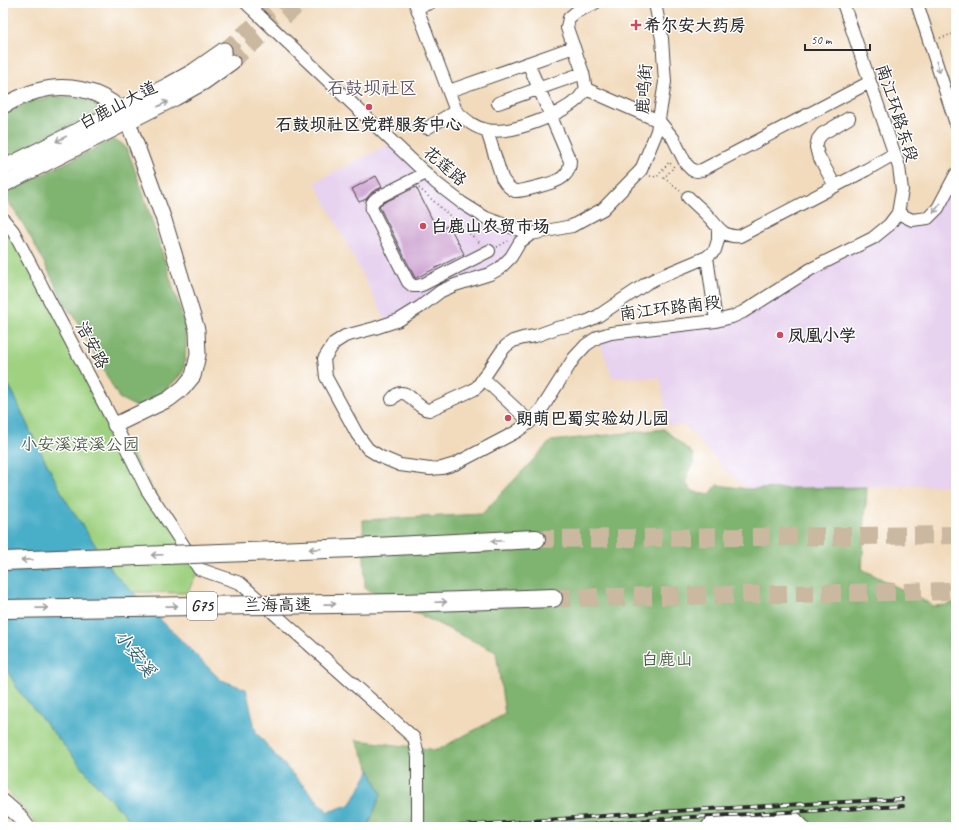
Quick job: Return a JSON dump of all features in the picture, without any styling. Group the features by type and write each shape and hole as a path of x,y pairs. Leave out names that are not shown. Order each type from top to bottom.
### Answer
{"highway":[{"path":"3,561 354,548 536,539"},
{"name":"兰海高速","path":"3,609 402,603 553,598"}],"main road":[{"name":"白鹿山大道","path":"3,185 204,82 228,56 194,71 7,166"},
{"path":"3,106 37,90 62,88 89,91 104,97 120,109"},
{"path":"115,425 169,399 183,388 193,376 198,355 197,330 164,220 128,122"},
{"path":"3,802 18,815 27,827"}],"street":[{"name":"花莲路","path":"246,3 436,183 462,203 486,218 531,234"},
{"path":"430,3 416,5 456,111 476,127 487,131 501,131 518,128 542,119 579,99 586,89 583,73 567,28 569,18 576,12 595,3"},
{"name":"鹿鸣街","path":"641,170 658,126 665,82 662,39 655,3"},
{"name":"南江环路东段","path":"842,3 899,167 902,190 898,213"},
{"path":"917,3 956,124"},
{"path":"449,91 574,47"},
{"path":"487,131 502,178 511,189 516,191 524,191 560,180 566,175 570,168 570,161 528,63"},
{"path":"498,103 583,73"},
{"path":"586,89 658,126 673,138 686,164 692,170 697,171 702,170 870,82"},
{"path":"427,128 456,111"},
{"path":"835,186 818,155 816,147 822,134 849,118"},
{"path":"688,197 707,215 718,229 731,236 740,236 835,186 868,174 894,154"},
{"path":"531,234 572,226 603,209 641,170"},
{"path":"426,173 377,198 371,205 372,210 408,282 413,286 424,284 489,251"},
{"path":"898,213 912,220 928,218 938,208 956,174"},
{"name":"南江环路南段","path":"531,234 520,242 511,257 499,269 490,274 441,291 420,307 399,320 345,336 334,343 324,359 326,377 357,434 368,449 381,457 400,465 430,469 442,468 455,464 516,432 530,422 543,407 574,358 586,345 598,337 611,333 732,318 811,269 873,238 889,225 898,213"},
{"name":"涪安路","path":"3,219 13,231 115,425 147,490 199,569 240,583 414,738 418,756 418,827"},
{"path":"392,399 395,395 403,392 423,408 429,410 473,390 478,386 501,352 513,341 590,320 647,283 707,257 715,250 718,240 718,229"},
{"path":"707,257 716,321"},
{"path":"483,378 530,422"},
{"path":"707,827 710,823 785,817 796,819 804,827"}],"path":[{"path":"938,39 956,33"},
{"path":"641,170 649,176 656,177 669,162 674,167 664,178 688,197"},
{"path":"407,183 410,184 415,181 418,187 489,251 510,240"}],"shaded area":[{"name":"白鹿山农贸市场","path":"393,142 462,203 531,234 499,269 455,285 387,323 315,182"},
{"name":"凤凰小学","path":"956,182 956,485 748,489 724,469 685,425 669,426 660,378 612,377 598,337 716,321 873,238 898,213 928,218"}],"green space":[{"path":"51,97 84,99 95,104 98,109 95,114 3,160 3,116 28,102"},
{"path":"112,140 123,144 129,154 143,193 186,330 183,372 173,383 159,394 137,407 119,398 74,316 67,308 22,222 3,195"},
{"name":"小安溪滨溪公园","path":"3,219 115,425 199,569 187,593 132,592 113,572 65,499 31,433 3,374"},
{"name":"白鹿山","path":"664,429 693,454 693,463 688,472 686,483 691,490 700,494 710,494 717,485 748,489 867,487 862,569 934,606 947,605 956,601 956,827 369,827 368,826 381,794 356,740 437,750 505,714 496,652 365,588 363,520 482,514 551,441"},
{"path":"3,662 18,690 96,784 136,827 39,827 3,785"}],"water":[{"name":"小安溪","path":"3,374 65,499 113,572 221,680 246,689 256,732 328,812 351,804 370,770 381,794 368,826 136,827 96,784 18,690 3,662"}],"building":[{"path":"376,176 382,187 372,192 366,199 359,202 352,189"},
{"path":"416,187 438,231 449,225 464,254 415,278 379,206"}],"tunnel":[{"path":"224,50 279,3"},
{"path":"232,62 302,3"},
{"path":"536,539 956,535"},
{"path":"553,598 956,591"}],"railway":[{"path":"446,827 690,810 902,799"},
{"path":"554,827 692,817 903,806"}],"place":[{"name":"希尔安大药房","path":"636,25"},
{"name":"石鼓坝社区党群服务中心","path":"369,107"},
{"name":"白鹿山农贸市场","path":"423,226"},
{"name":"凤凰小学","path":"780,335"},
{"name":"朗萌巴蜀实验幼儿园","path":"508,418"}],"district":[{"name":"石鼓坝社区","path":"372,88"}]}
